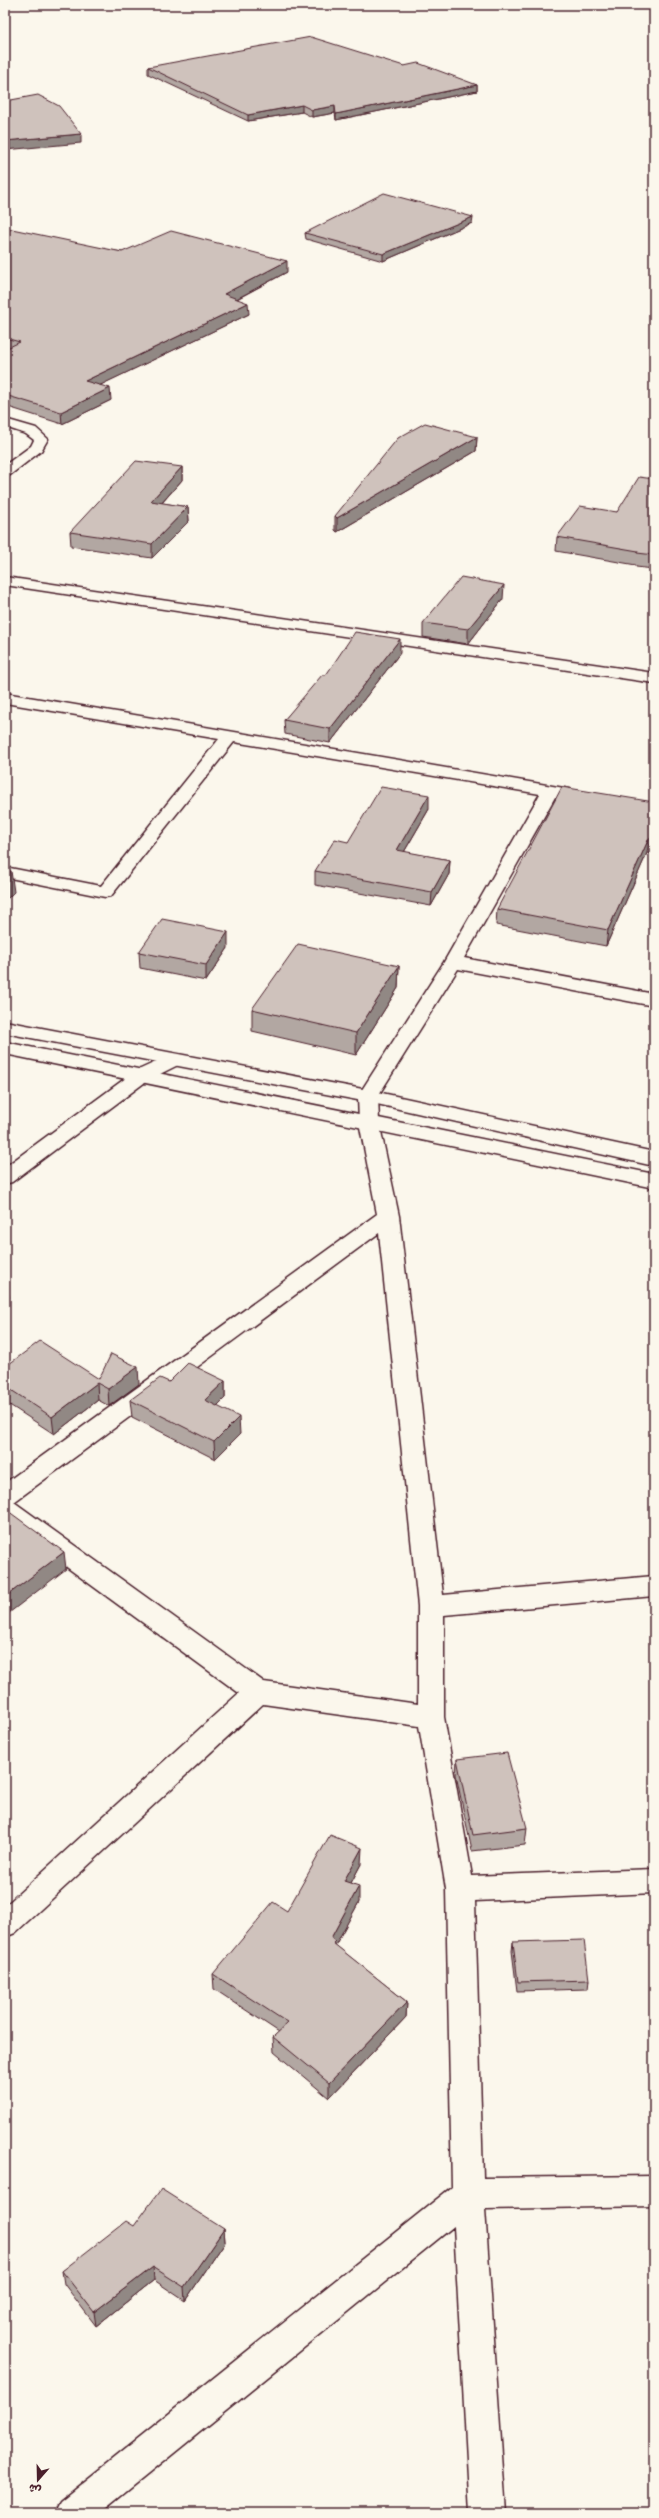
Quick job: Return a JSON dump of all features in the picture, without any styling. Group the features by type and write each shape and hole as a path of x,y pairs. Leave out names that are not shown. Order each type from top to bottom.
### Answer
{"street":[{"path":"5,423 30,432 41,439 36,448 5,472"},
{"path":"5,581 654,678"},
{"path":"5,698 584,796"},
{"path":"5,872 104,892 230,736"},
{"path":"488,2513 468,2194 460,1889 432,1717 431,1606 388,1216 369,1122 368,1096 453,962 550,791"},
{"path":"453,962 654,1000"},
{"path":"5,1027 171,1061 368,1096 654,1159"},
{"path":"5,1048 654,1181"},
{"path":"5,1177 141,1076 171,1061"},
{"path":"5,1496 388,1216"},
{"path":"5,1509 258,1692 432,1717"},
{"path":"431,1606 654,1586"},
{"path":"5,1924 258,1692"},
{"path":"460,1889 654,1881"},
{"path":"72,2513 468,2194 654,2191"}],"building":[{"path":"311,37 404,66 418,63 477,85 336,114 335,106 312,110 302,105 248,115 148,67"},
{"path":"38,95 59,106 81,134 5,141 5,97 11,100"},
{"path":"384,193 473,217 383,254 305,233"},
{"path":"12,229 122,252 171,231 287,261 224,294 248,303 85,381 110,388 61,412 5,395 5,349 20,342 5,338 5,232"},
{"path":"425,423 477,437 337,518 335,516 398,438"},
{"path":"136,461 182,467 151,501 188,507 152,544 70,532"},
{"path":"639,477 654,479 654,555 557,537 580,506 617,512"},
{"path":"461,577 504,585 468,629 423,623"},
{"path":"355,632 400,639 330,729 284,720 322,675 326,675"},
{"path":"381,787 429,795 397,850 450,860 432,892 315,871 335,839 348,842"},
{"path":"562,787 654,802 654,839 649,838 608,930 497,909"},
{"path":"5,870 11,871 5,878"},
{"path":"162,919 228,932 206,965 139,952"},
{"path":"298,944 399,966 356,1033 252,1009"},
{"path":"40,1341 99,1379 111,1354 138,1367 108,1389 97,1383 52,1417 5,1386 5,1367"},
{"path":"188,1363 225,1381 205,1400 239,1417 214,1442 130,1400 160,1378 169,1382"},
{"path":"8,1511 64,1552 5,1597 5,1512"},
{"path":"507,1753 527,1828 473,1835 457,1759"},
{"path":"330,1835 362,1848 344,1881 359,1886 331,1938 335,1941 333,1943 407,2002 329,2083 273,2037 288,2023 213,1974 273,1902 287,1911"},
{"path":"584,1940 589,1980 518,1982 513,1942"},
{"path":"161,2189 224,2229 184,2287 153,2267 94,2312 62,2271 126,2221 134,2226"}]}
